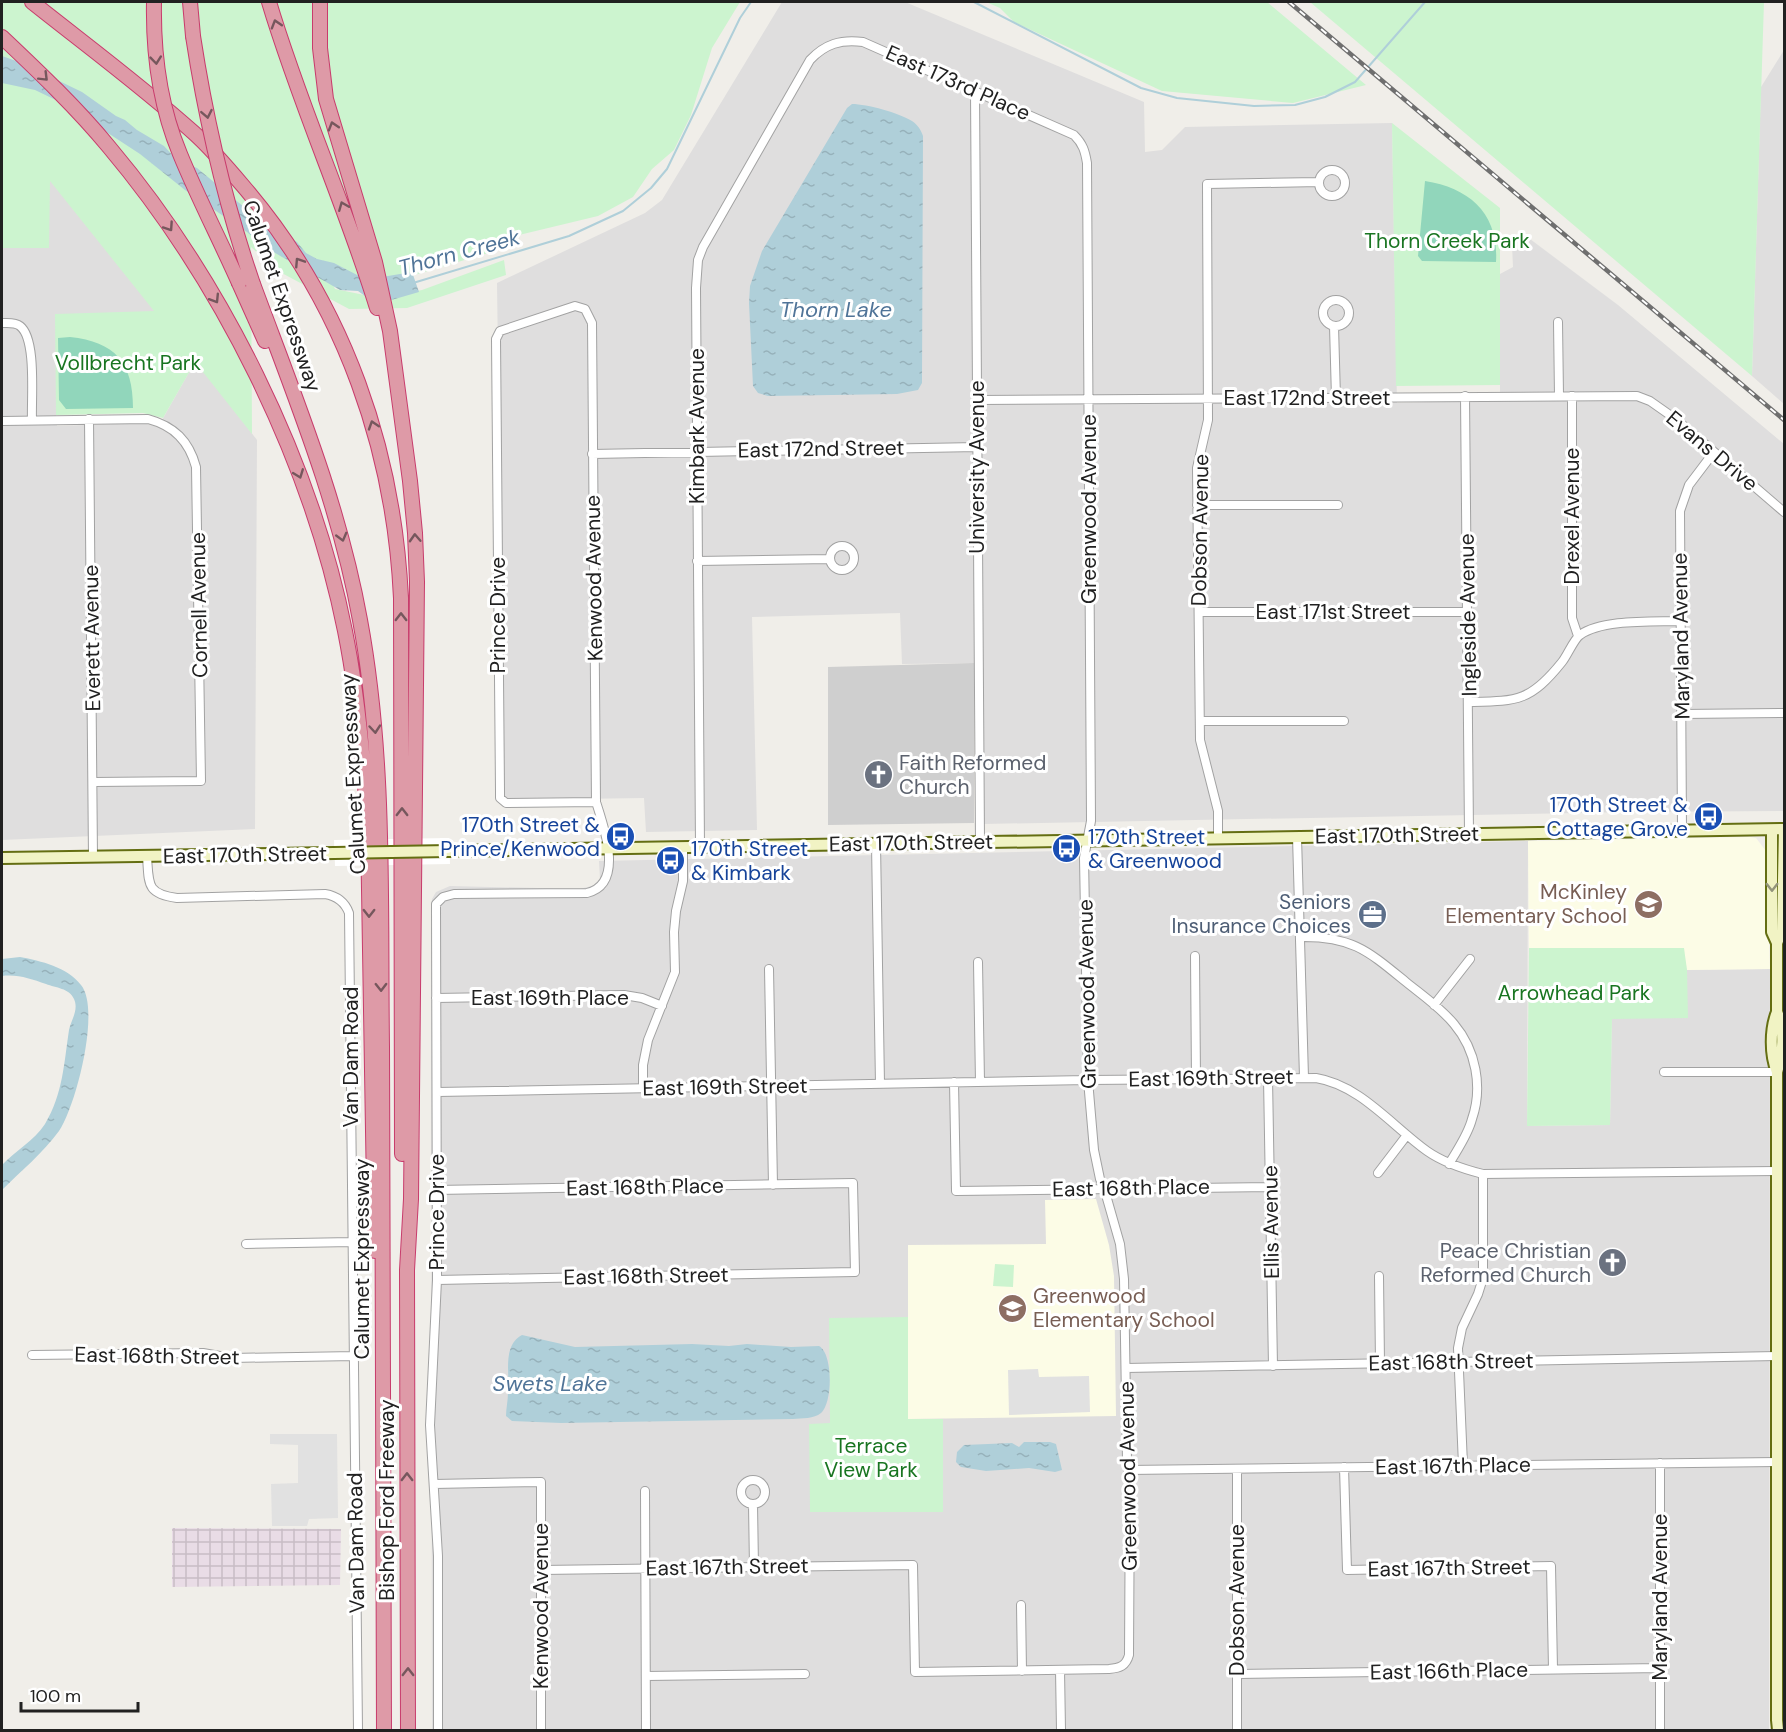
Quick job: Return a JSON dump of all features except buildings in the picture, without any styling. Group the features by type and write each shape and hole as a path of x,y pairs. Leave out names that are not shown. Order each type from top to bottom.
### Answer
{"highway":[{"path":"32,2 195,134 233,174 285,240 328,312 360,384 378,440 388,485 399,559 402,1198 407,1270"},
{"path":"154,2 156,64 179,153 246,284"},
{"name":"Calumet Expressway","path":"190,2 201,86 246,284 320,461 343,541 367,659 377,748 380,830 384,1208 383,1391"},
{"path":"269,2 286,58 348,217 369,262"},
{"path":"320,2 320,48 326,99 382,312 400,407 413,512 417,582 411,1199 407,1270"},
{"path":"2,37 45,77 110,147 184,249 228,320 256,372 287,443 317,525 345,630 358,703 364,765 368,828 376,1344 383,1391"},
{"name":"Bishop Ford Freeway","path":"407,1270 408,1731"},
{"name":"Bishop Ford Freeway","path":"383,1391 384,1731"}],"street":[{"name":"East 173rd Place","path":"830,45 845,41 863,42 1074,135 1081,141"},
{"name":"Kimbark Avenue","path":"700,847 696,280 698,260 703,247 810,60 822,48 830,45"},
{"name":"University Avenue","path":"975,91 980,842"},
{"name":"Greenwood Avenue","path":"1060,1670 1121,1667 1125,1664 1130,1650 1130,1481 1123,1270 1118,1235 1100,1179 1094,1150 1088,1080 1084,858 1091,821 1087,163 1081,141"},
{"name":"Dobson Avenue","path":"1218,838 1218,811 1201,748 1198,612 1198,457 1207,427 1208,399 1207,184 1319,182"},
{"name":"Kenwood Avenue","path":"497,334 570,306 585,309 592,323 596,802 606,832 608,848"},
{"path":"1558,322 1559,396"},
{"path":"2,323 21,327 29,344 32,420"},
{"path":"1334,326 1336,398"},
{"name":"Prince Drive","path":"497,334 500,798 503,802 514,804 596,802"},
{"name":"Ingleside Avenue","path":"1465,396 1469,834"},
{"name":"Drexel Avenue","path":"1572,396 1572,618 1578,636"},
{"name":"East 172nd Street","path":"977,400 1637,396"},
{"name":"Evans Drive","path":"1637,396 1658,405 1785,512"},
{"path":"2,421 89,419"},
{"name":"Cornell Avenue","path":"89,419 148,419 160,422 180,435 193,455 198,484 201,781 94,782"},
{"name":"Everett Avenue","path":"89,419 93,857"},
{"name":"East 172nd Street","path":"592,454 977,447"},
{"name":"Maryland Avenue","path":"1682,830 1680,521 1682,501 1689,485 1714,452"},
{"path":"1197,505 1338,505"},
{"path":"698,561 830,559"},
{"name":"East 171st Street","path":"1198,612 1467,612"},
{"path":"1469,702 1511,700 1531,693 1560,664 1578,636 1618,622 1680,621"},
{"path":"1682,714 1785,713"},
{"path":"1200,721 1344,721"},
{"path":"1776,1727 1781,1585 1781,1486 1777,1462 1777,1356 1781,1261 1777,1171 1781,1150 1777,1072 1773,1061 1773,1021 1777,1012 1777,944 1782,932 1784,829"},
{"name":"East 170th Street","path":"2,858 1784,829"},
{"path":"1772,830 1772,932 1777,944"},
{"path":"1297,837 1304,1077"},
{"path":"876,844 880,1084"},
{"path":"643,1088 645,1051 675,972 674,932 676,910 683,881 683,847"},
{"name":"Prince Drive","path":"438,1731 438,1556 430,1425 437,1280 436,904 448,895 465,893 595,891 606,880 608,848"},
{"name":"Van Dam Road","path":"147,856 150,887 166,897 325,894 336,897 347,907 351,926 358,1731"},
{"path":"1300,936 1330,938 1353,944 1367,951 1450,1019 1464,1038 1473,1060 1477,1095 1472,1120 1449,1164"},
{"path":"1195,956 1196,1079"},
{"path":"1434,1005 1470,959"},
{"path":"978,962 980,1082"},
{"path":"769,969 773,1185"},
{"name":"East 169th Place","path":"436,998 624,995 642,998 662,1006"},
{"path":"1664,1072 1777,1072"},
{"name":"East 169th Street","path":"436,1092 1304,1077 1329,1080 1343,1086 1429,1152 1449,1164 1483,1174 1777,1171"},
{"name":"Ellis Avenue","path":"1268,1078 1273,1366"},
{"name":"East 168th Place","path":"954,1082 956,1191 1271,1187"},
{"path":"1378,1173 1407,1135"},
{"path":"1463,1465 1458,1362 1462,1328 1483,1278 1483,1174"},
{"name":"East 168th Place","path":"436,1190 853,1183 855,1272"},
{"path":"246,1244 352,1242"},
{"name":"East 168th Street","path":"437,1280 855,1272"},
{"path":"1379,1276 1380,1364"},
{"name":"East 168th Street","path":"32,1355 203,1353 231,1358 355,1356"},
{"name":"East 168th Street","path":"1126,1368 1777,1356"},
{"name":"East 167th Place","path":"1128,1470 1777,1462"},
{"name":"Maryland Avenue","path":"1660,1463 1660,1731"},
{"name":"East 167th Street","path":"1344,1467 1347,1570 1551,1566 1553,1669"},
{"name":"Dobson Avenue","path":"1237,1469 1237,1731"},
{"name":"Kenwood Avenue","path":"434,1484 541,1482 541,1731"},
{"path":"645,1491 646,1731"},
{"path":"753,1504 754,1567"},
{"name":"East 167th Street","path":"542,1570 913,1565 915,1672 1022,1671"},
{"path":"1021,1605 1022,1671 1060,1670 1061,1731"},
{"name":"East 166th Place","path":"1237,1674 1660,1668"},
{"path":"646,1676 805,1674"}],"shaded area":[{"path":"782,2 905,2 1144,102 1145,152 1162,150 1185,127 1392,123 1397,403 1500,400 1500,274 1513,267 1512,245 1526,236 1618,305 1784,444 1784,811 983,824 983,663 902,664 900,613 752,617 757,830 646,832 644,798 508,800 504,797 497,283 645,213 662,200"},
{"path":"1784,50 1784,404 1752,376 1761,87"},
{"path":"48,176 157,312 56,415 57,426 144,423 158,427 196,360 257,440 255,829 2,840 2,246"},
{"path":"974,663 974,823 828,825 828,667"},
{"name":"McKinley Elementary School","path":"1756,838 1766,851 1770,969 1687,970 1683,948 1529,948 1528,841"},
{"path":"1528,841 1527,1126 1610,1125 1612,1018 1687,1018 1687,970 1770,969 1769,1730 432,1730 431,917 432,899 436,892 450,886 579,889 592,886 600,880 599,861"},
{"path":"1783,1097 1784,1097 1784,1243"},
{"name":"Greenwood Elementary School","path":"1096,1199 1109,1245 1114,1276 1116,1416 908,1419 908,1245 1046,1244 1045,1200"},
{"path":"1784,1272 1784,1730 1783,1730"},
{"path":"1038,1369 1039,1377 1089,1376 1090,1412 1009,1415 1008,1370"},
{"path":"270,1434 337,1434 338,1518 309,1519 307,1526 272,1526 271,1484 298,1483 298,1445 270,1444"},
{"path":"172,1528 341,1529 340,1585 172,1587"}],"green space":[{"name":"Vollbrecht Park","path":"2,2 740,2 712,48 691,115 674,150 652,169 633,197 598,216 519,235 498,250 391,282 328,274 335,289 379,298 422,290 504,260 506,275 407,308 349,309 278,271 251,247 252,434 195,362 163,418 143,413 56,415 55,314 154,311 50,181 49,248 2,248"},
{"path":"986,2 1267,2 1366,85 1293,103 1162,91 1014,22 1000,8"},
{"path":"1310,2 1764,2 1752,376"},
{"name":"Thorn Creek Park","path":"1392,123 1500,208 1500,385 1396,386"},
{"path":"1425,181 1456,190 1478,206 1487,217 1492,230 1496,245 1496,262 1422,261 1418,256"},
{"path":"70,337 99,344 118,357 129,378 133,408 66,409 59,400 58,338"},
{"name":"Arrowhead Park","path":"1529,948 1684,948 1688,1018 1612,1019 1610,1125 1527,1126"},
{"path":"995,1264 1014,1265 1013,1287 993,1286"},
{"name":"Terrace View Park","path":"908,1317 908,1419 943,1419 943,1512 810,1512 809,1424 830,1423 829,1318"}],"water":[{"path":"2,56 22,63 82,92 164,146 177,160 197,168 256,217 297,242 306,253 317,259 334,263 361,277 376,278 412,272 419,292 388,301 372,301 358,291 340,290 263,246 247,232 185,190 140,154 62,103 35,90 2,83"},
{"name":"Thorn Lake","path":"852,104 874,107 906,118 918,126 923,136 922,383 918,390 897,394 768,396 758,393 753,386 750,286 762,251 847,108"},
{"path":"20,957 61,969 81,985 86,997 87,1035 79,1080 66,1119 53,1139 2,1190 2,1165 41,1130 56,1101 69,1030 76,1007 72,995 62,989 24,977 2,976 2,959"},
{"name":"Swets Lake","path":"522,1335 575,1347 692,1344 819,1346 824,1350 829,1368 828,1399 821,1413 808,1418 561,1423 512,1421 506,1416 508,1360 512,1346"},
{"path":"1024,1442 1056,1444 1062,1470 1055,1472 1029,1468 986,1471 961,1467 956,1462 957,1452 964,1445 1012,1443 1019,1447"}],"pier":[{"path":"449,838 450,864 335,866 334,840"}],"waterway":[{"name":"Thorn Creek","path":"413,283 569,236 623,211 651,188 667,169 740,18 751,2"},
{"name":"Thorn Creek","path":"974,2 1141,88 1177,98 1254,106 1295,105 1325,97 1355,82 1425,2"}],"railway":[{"path":"1289,2 1784,420"}],"place":[{"name":"Faith Reformed Church","path":"878,775"},
{"name":"170th Street & Cottage Grove","path":"1709,817"},
{"name":"170th Street & Prince/Kenwood","path":"621,837"},
{"name":"170th Street & Greenwood","path":"1067,849"},
{"name":"170th Street & Kimbark","path":"670,861"},
{"name":"McKinley Elementary School","path":"1648,904"},
{"name":"Seniors Insurance Choices","path":"1372,914"},
{"name":"Peace Christian Reformed Church","path":"1612,1263"},
{"name":"Greenwood Elementary School","path":"1012,1308"}]}
